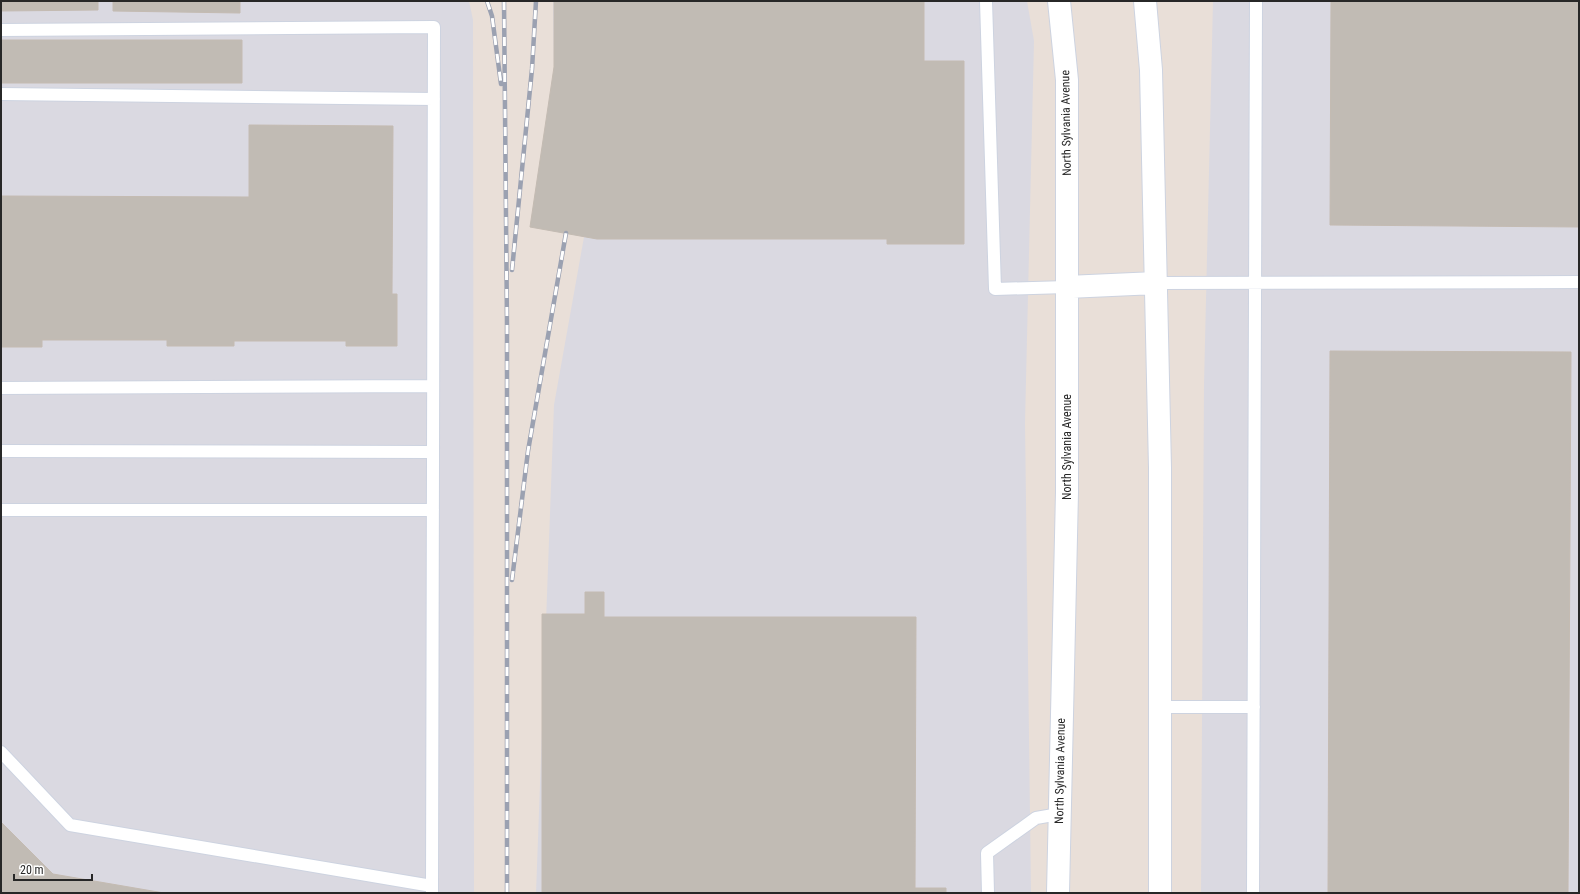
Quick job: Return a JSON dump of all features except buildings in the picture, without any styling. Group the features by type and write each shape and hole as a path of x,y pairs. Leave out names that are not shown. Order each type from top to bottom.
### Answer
{"main road":[{"name":"North Sylvania Avenue","path":"1058,893 1067,492 1067,80 1059,1"},
{"path":"1145,1 1151,70 1160,468 1160,893"},
{"path":"1067,286 1156,283"}],"lane":[{"path":"986,1 995,289 1067,286"},
{"path":"1253,893 1256,1"},
{"path":"1,30 434,27 432,889 70,825 1,752"},
{"path":"1,94 434,99"},
{"path":"1156,283 1579,282"},
{"path":"1,388 433,386"},
{"path":"1,451 433,452"},
{"path":"1,510 433,510"},
{"path":"1160,707 1254,707"},
{"path":"988,893 987,853 1036,818 1059,814"}],"shaded area":[{"path":"1,1 469,1 473,20 474,893 1,893"},
{"path":"553,1 1027,1 1034,41 1025,423 1031,893 536,893 554,405 584,237 530,227 554,67"},
{"path":"1213,1 1579,1 1579,893 1201,893 1204,385"}],"railway":[{"path":"487,1 492,16 501,84"},
{"path":"504,1 507,324 507,893"},
{"path":"512,270 532,69 536,1"},
{"path":"512,580 528,451 566,233"}]}
